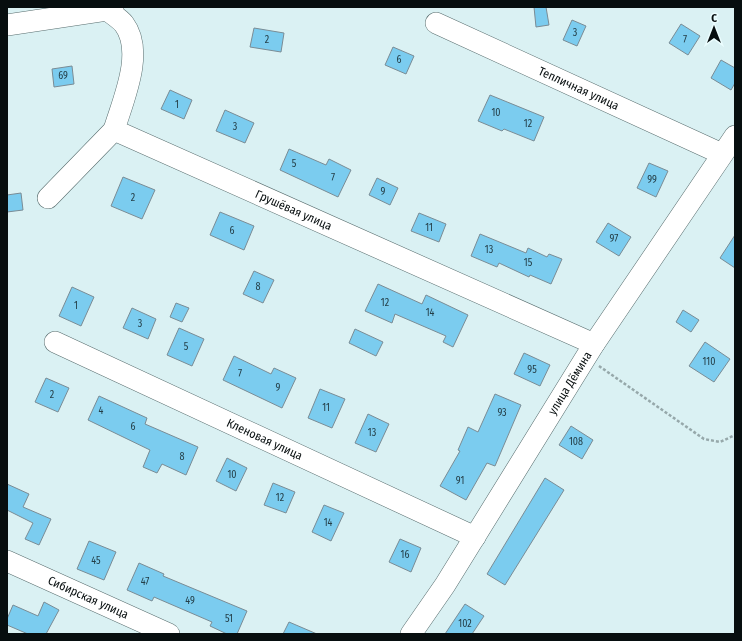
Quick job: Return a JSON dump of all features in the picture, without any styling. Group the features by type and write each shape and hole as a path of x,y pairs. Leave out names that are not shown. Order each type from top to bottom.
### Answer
{"street":[{"path":"7,25 110,9 124,24 133,44 132,72 114,130 48,198"},
{"name":"Тепличная улица","path":"436,23 722,154"},
{"name":"Грушёвая улица","path":"114,130 590,350"},
{"name":"улица Дёмина","path":"411,634 445,585 590,350 735,136"},
{"name":"Кленовая улица","path":"55,342 474,537"},
{"name":"Сибирская улица","path":"7,561 169,634"}],"path":[{"path":"590,350 704,439 720,442 735,435"}],"building":[{"path":"534,7 546,7 549,25 536,27"},
{"path":"572,20 586,26 577,46 563,40"},
{"path":"681,24 700,36 688,55 669,43"},
{"path":"254,28 284,33 281,52 250,47"},
{"path":"393,47 414,56 406,74 385,65"},
{"path":"721,60 735,68 735,83 731,90 711,78"},
{"path":"72,66 74,84 54,87 52,69"},
{"path":"170,90 192,100 184,119 161,109"},
{"path":"490,95 544,117 534,141 504,129 502,131 478,121"},
{"path":"225,110 254,123 245,143 216,131"},
{"path":"289,149 326,165 329,159 351,170 338,197 280,170"},
{"path":"649,163 668,171 656,197 637,188"},
{"path":"123,177 155,190 142,219 111,206"},
{"path":"377,178 398,188 390,205 369,195"},
{"path":"21,193 23,210 7,212 7,195"},
{"path":"220,212 254,226 244,250 210,235"},
{"path":"419,213 446,224 439,242 411,231"},
{"path":"608,223 631,237 619,256 596,242"},
{"path":"480,234 526,253 528,248 547,257 549,254 562,259 551,284 530,275 529,277 499,263 497,267 471,256"},
{"path":"735,235 735,268 720,258"},
{"path":"254,271 274,280 263,303 243,294"},
{"path":"378,284 422,304 426,295 468,315 453,347 443,342 446,336 395,314 392,323 365,311"},
{"path":"72,287 94,297 81,326 59,316"},
{"path":"176,303 189,308 182,322 170,317"},
{"path":"132,308 156,319 148,339 123,328"},
{"path":"683,310 699,320 691,332 676,322"},
{"path":"179,328 204,339 192,366 167,355"},
{"path":"355,329 383,342 376,356 349,343"},
{"path":"705,342 730,359 714,382 689,366"},
{"path":"524,353 550,365 540,386 514,374"},
{"path":"234,356 271,374 274,368 296,378 282,408 223,380"},
{"path":"46,378 69,388 58,412 35,402"},
{"path":"320,389 345,399 332,428 308,418"},
{"path":"495,394 521,405 495,466 487,463 466,500 440,486 460,451 458,450 468,427 478,432"},
{"path":"99,396 147,418 145,424 198,447 186,475 162,464 157,473 143,467 150,450 88,420"},
{"path":"368,414 389,424 376,452 355,443"},
{"path":"571,426 593,440 582,459 559,445"},
{"path":"227,458 247,468 236,491 216,481"},
{"path":"545,478 564,490 505,585 487,574"},
{"path":"273,483 295,492 286,513 264,505"},
{"path":"7,484 29,494 23,507 51,519 39,545 25,539 33,523 7,510"},
{"path":"324,505 344,513 331,541 312,532"},
{"path":"400,539 421,548 411,572 389,562"},
{"path":"89,541 116,552 104,580 77,569"},
{"path":"139,563 164,574 163,576 247,611 237,634 227,634 210,626 212,622 154,597 152,601 127,590"},
{"path":"44,602 59,610 46,634 28,634 7,625 7,619 13,605 38,616"},
{"path":"465,604 484,616 472,634 445,634"},
{"path":"289,622 317,634 283,634"}]}
